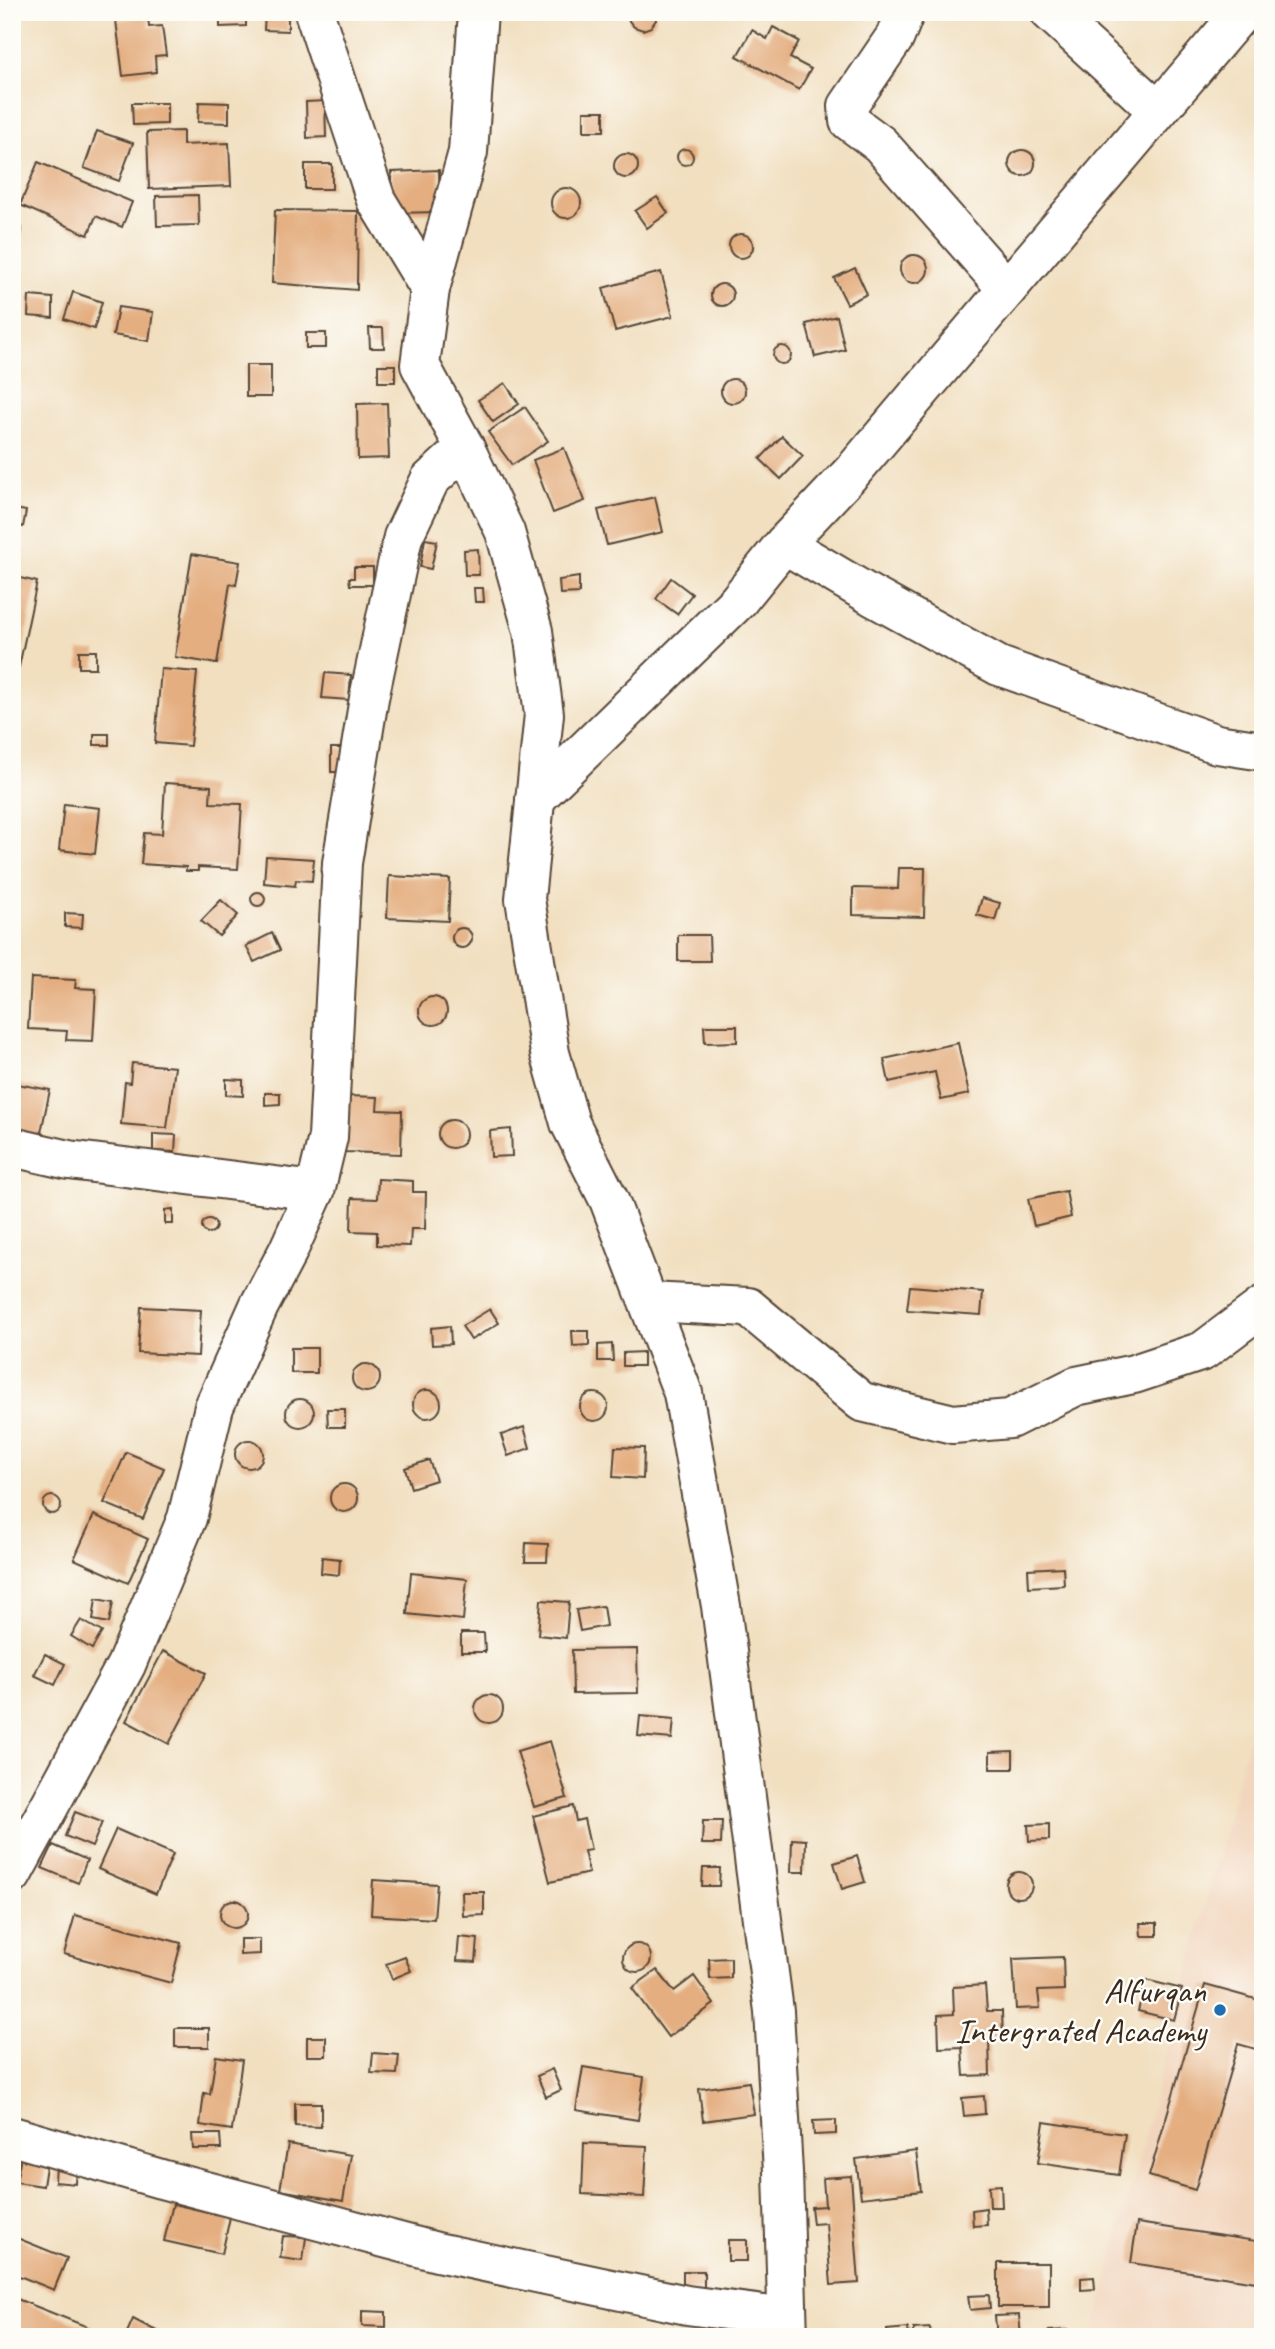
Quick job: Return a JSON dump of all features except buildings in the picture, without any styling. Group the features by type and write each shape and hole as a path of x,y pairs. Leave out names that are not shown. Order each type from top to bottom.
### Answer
{"street":[{"path":"314,12 376,200 430,289"},
{"path":"12,2136 161,2179 438,2252 787,2327 783,2172 774,2011 722,1606 683,1393 609,1200 570,1123 550,1053 525,899 544,715 533,631 505,532 465,448 420,365 430,289 468,152 478,12"},
{"path":"905,12 895,37 848,107 849,121 880,144 1007,289"},
{"path":"1050,12 1157,110"},
{"path":"535,799 738,601 784,544 853,471 1242,12"},
{"path":"12,1875 125,1665 187,1518 214,1407 315,1191 328,1137 342,863 369,698 403,537 430,480 465,448"},
{"path":"784,544 999,666 1217,744 1263,751"},
{"path":"12,1147 69,1160 315,1191"},
{"path":"649,1302 748,1307 862,1402 953,1424 1010,1419 1076,1386 1134,1374 1203,1351 1263,1306"}],"shaded area":[{"name":"Alfurqan Intergrated Academy","path":"1263,1684 1263,2337 1092,2337"}],"place":[{"name":"Alfurqan Intergrated Academy","path":"1220,2010"}]}
